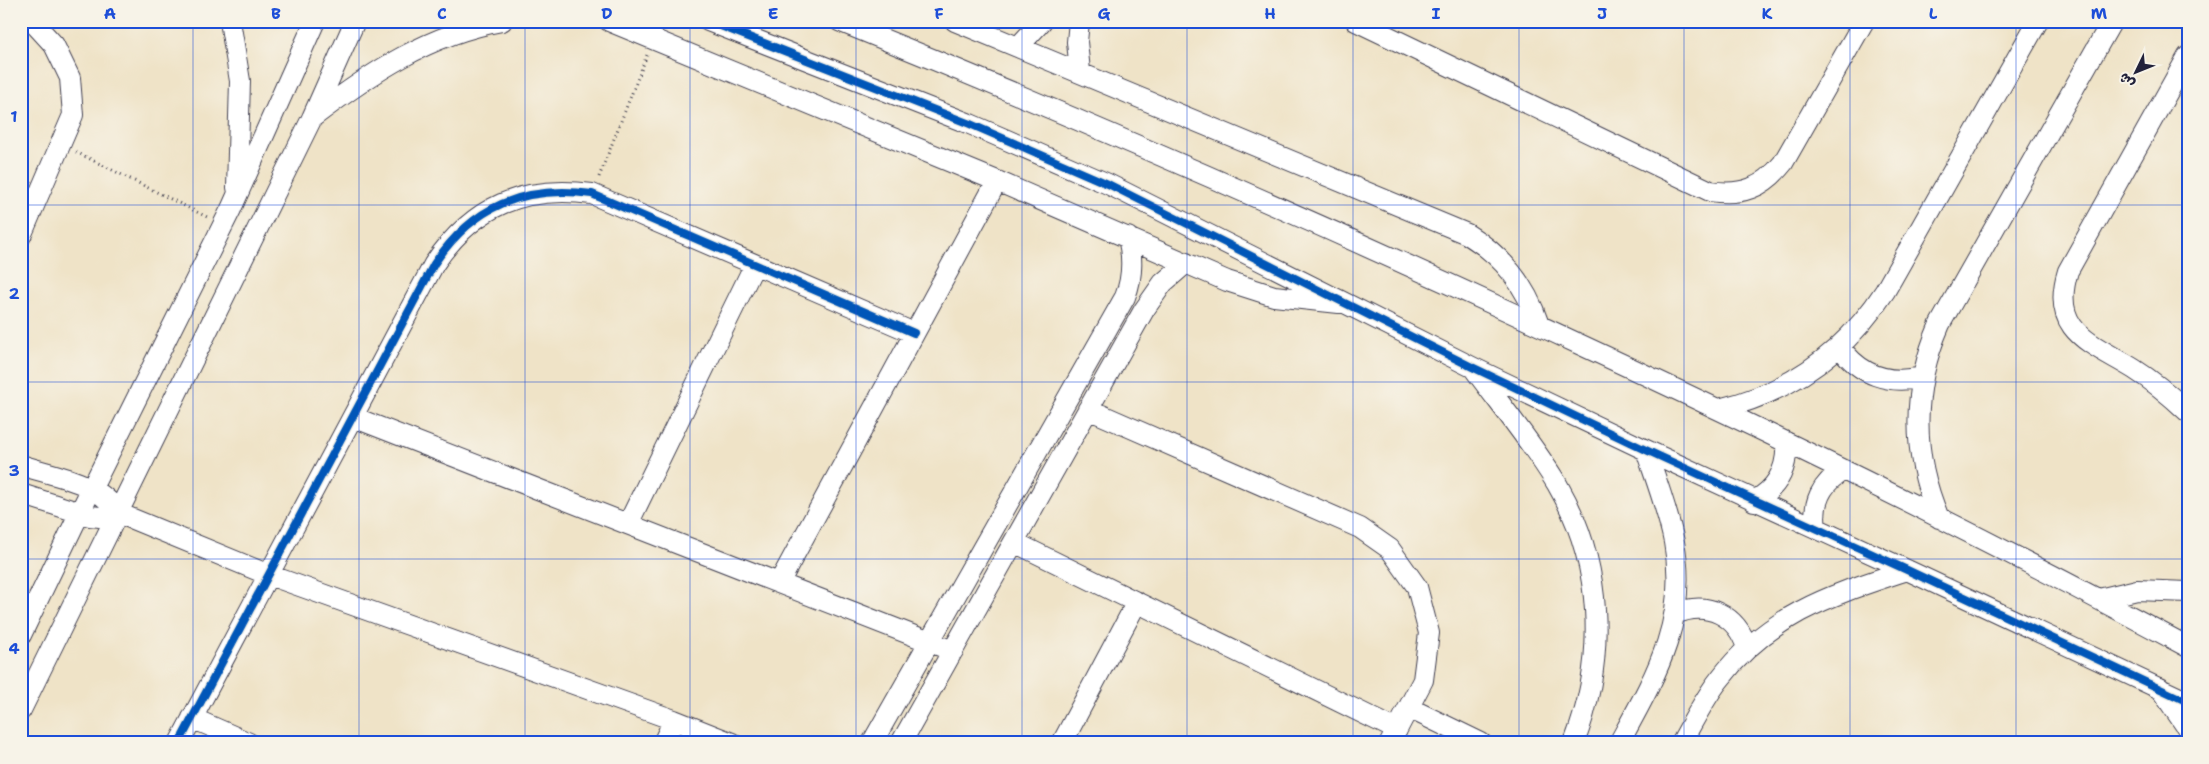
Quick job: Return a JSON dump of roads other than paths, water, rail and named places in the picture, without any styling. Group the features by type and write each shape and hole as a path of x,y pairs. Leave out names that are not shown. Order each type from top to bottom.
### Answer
{"street":[{"path":"21,236 73,115 70,78 54,45 32,21"},
{"path":"230,21 240,81 237,198"},
{"path":"21,635 80,512 237,198 315,21"},
{"path":"21,710 312,118 355,21"},
{"path":"312,118 357,83 410,52 466,30 502,21"},
{"path":"609,21 997,181 1227,281 1274,296 1346,303"},
{"path":"708,21 1039,153 1176,216 1472,366 1646,450 2159,686 2188,702"},
{"path":"839,21 1153,152 1539,325 1844,470 2099,599 2188,647"},
{"path":"955,21 1080,71 1467,234 1495,254 1518,279 1531,301 1539,325"},
{"path":"1019,46 1042,21"},
{"path":"1079,21 1077,42 1080,71"},
{"path":"1356,21 1710,191 1727,194 1743,192 1759,186 1778,170 1864,21"},
{"path":"1719,409 1757,398 1793,382 1840,347 1865,321 1885,291 2038,21"},
{"path":"1939,518 1925,479 1918,438 1918,404 1922,377 1940,324 2112,21"},
{"path":"2188,56 2068,271 2064,292 2066,314 2084,341 2143,375 2188,412"},
{"path":"779,583 997,181"},
{"path":"179,743 434,264 462,228 495,207 523,196 546,192 569,191 592,194 754,266 914,333"},
{"path":"872,743 1125,297 1130,282 1132,264 1128,238"},
{"path":"901,743 1153,296 1163,283 1186,263"},
{"path":"628,524 754,266"},
{"path":"1840,347 1856,365 1876,376 1899,381 1922,377"},
{"path":"1472,366 1545,465 1557,485 1580,536 1588,563 1594,599 1597,644 1589,697 1574,743"},
{"path":"1014,542 1137,602 1394,736 1423,680 1429,633 1417,587 1390,549 1360,528 1088,409"},
{"path":"353,417 953,651"},
{"path":"1754,501 1771,489 1778,481 1785,462 1786,442"},
{"path":"1619,743 1660,665 1675,614 1678,577 1674,541 1646,450"},
{"path":"21,465 92,488 107,498 118,513 269,575 674,720 732,743"},
{"path":"1816,528 1815,509 1819,494 1828,482 1844,470"},
{"path":"21,494 80,512 100,516 118,513"},
{"path":"1681,743 1718,681 1747,648 1780,621 1818,601 1907,570"},
{"path":"2099,599 2137,590 2188,592"},
{"path":"1062,743 1137,602"},
{"path":"1675,614 1695,608 1715,611 1739,629 1747,648"},
{"path":"2159,686 2188,728"},
{"path":"1409,708 1481,743"},
{"path":"192,718 249,743"},
{"path":"663,743 674,720"}]}
